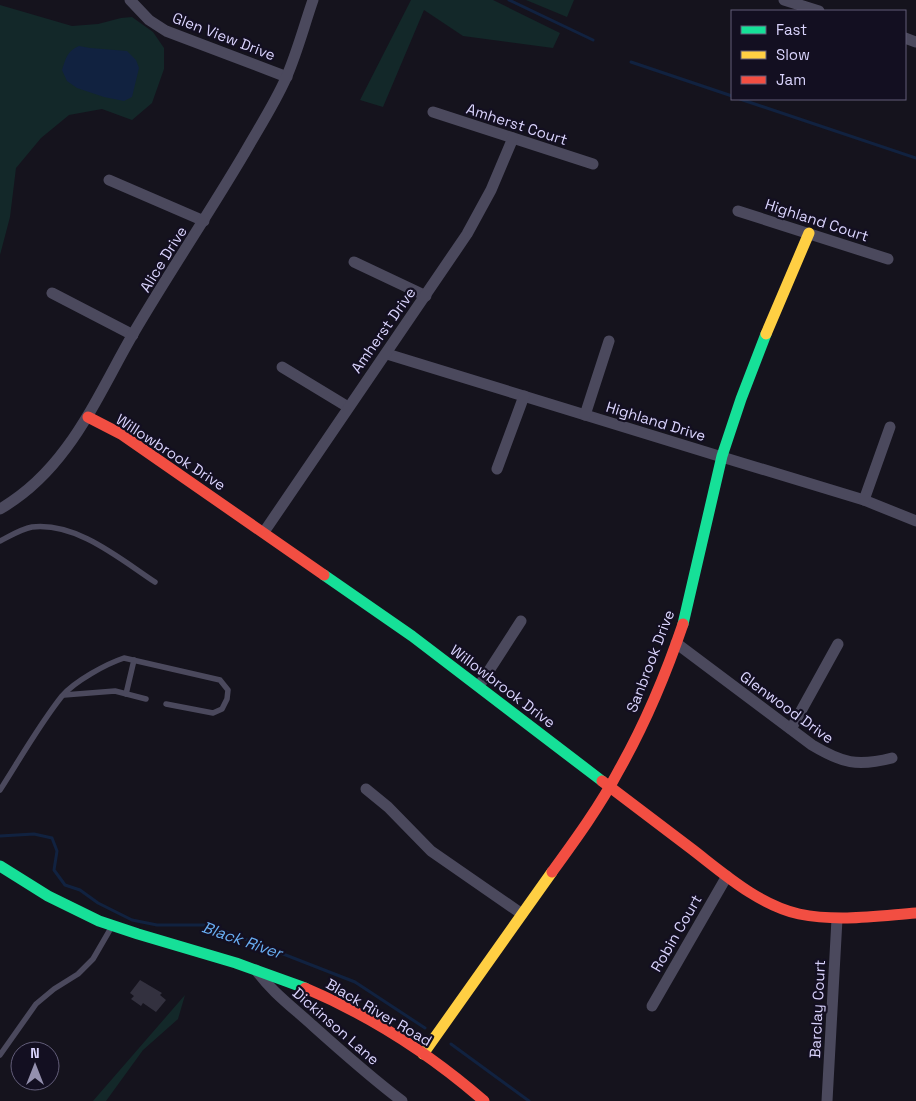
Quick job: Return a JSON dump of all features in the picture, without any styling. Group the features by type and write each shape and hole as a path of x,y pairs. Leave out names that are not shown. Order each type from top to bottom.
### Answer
{"street":[{"name":"Glen View Drive","path":"130,0 149,20 166,31 286,77"},
{"name":"Alice Drive","path":"0,509 10,503 53,466 88,417 133,335 270,109 286,77 314,0"},
{"path":"784,0 817,10"},
{"name":"Amherst Court","path":"433,112 593,164"},
{"name":"Amherst Drive","path":"264,532 348,406 387,354 467,234 482,208 514,138"},
{"path":"109,180 204,220"},
{"name":"Highland Court","path":"738,211 888,259"},
{"name":"Sanbrook Drive","path":"423,1054 566,853 630,750 676,643 692,587 722,457 774,316 809,233"},
{"path":"354,262 426,296"},
{"path":"52,293 133,335"},
{"path":"585,415 609,341"},
{"name":"Highland Drive","path":"387,354 864,500 916,521"},
{"path":"282,367 348,406"},
{"path":"497,469 524,396"},
{"name":"Willowbrook Drive","path":"88,417 121,434 412,636 727,876 754,894 781,908 810,916 837,919 916,913"},
{"path":"864,500 890,427"},
{"path":"479,686 521,621"},
{"name":"Glenwood Drive","path":"676,643 791,729 832,757 847,762 877,762 892,758"},
{"path":"791,729 838,644"},
{"path":"366,789 388,807 431,850 522,914"},
{"name":"Black River Road","path":"0,866 55,900 112,926 255,968 318,993 352,1010 423,1054 454,1075 484,1101"},
{"name":"Robin Court","path":"652,1006 727,876"},
{"name":"Barclay Court","path":"827,1101 837,919"},
{"name":"Dickinson Lane","path":"255,968 266,984 362,1070 402,1101"}],"lane":[{"path":"0,541 32,527 62,529 82,536 155,582"},
{"path":"0,790 64,695 111,662 124,658 220,680 228,690 227,699 222,710 213,714 166,704"},
{"path":"126,694 134,660"},
{"path":"64,695 115,691 146,699"},
{"path":"0,1056 36,1004 54,989 78,974 93,959 112,926"}],"green space":[{"path":"411,0 493,0 560,33 553,48 463,36 424,10 383,107 360,100"},
{"path":"526,0 574,0 567,17"},
{"path":"0,5 72,26 98,24 132,17 153,32 164,48 164,69 152,103 132,120 102,109 69,115 41,138 16,168 10,217 0,255"},
{"path":"185,995 178,1019 143,1050 106,1101 93,1101"}],"water":[{"path":"79,46 127,51 136,60 139,68 132,97 124,101 104,97 77,88 67,81 62,70 67,55"}],"building":[{"path":"140,980 162,993 160,995 166,1000 156,1012 143,1003 141,1006 131,999 134,996 130,993"}],"waterway":[{"path":"509,0 593,40"},
{"path":"631,62 731,96"},
{"path":"743,100 916,158"},
{"name":"Black River","path":"0,836 34,834 52,838 57,851 54,870 65,885 80,890 98,903 132,920 157,925 204,925 224,931 355,982 425,1028"},
{"name":"Black River","path":"451,1044 529,1101"}],"traffic: fast":[{"path":"683,624 722,456 766,334"},
{"path":"324,575 412,636 602,781"},
{"path":"0,866 48,896 99,921 236,963 305,988"}],"traffic: slow":[{"path":"766,334 809,233"},
{"path":"423,1054 552,872"}],"traffic: jam":[{"path":"88,417 121,434 324,575"},
{"path":"552,872 596,809 629,753 654,699 683,624"},
{"path":"602,781 743,888 784,910 828,918 858,918 916,913"},
{"path":"305,988 353,1011 399,1037 443,1067 484,1101"}]}
